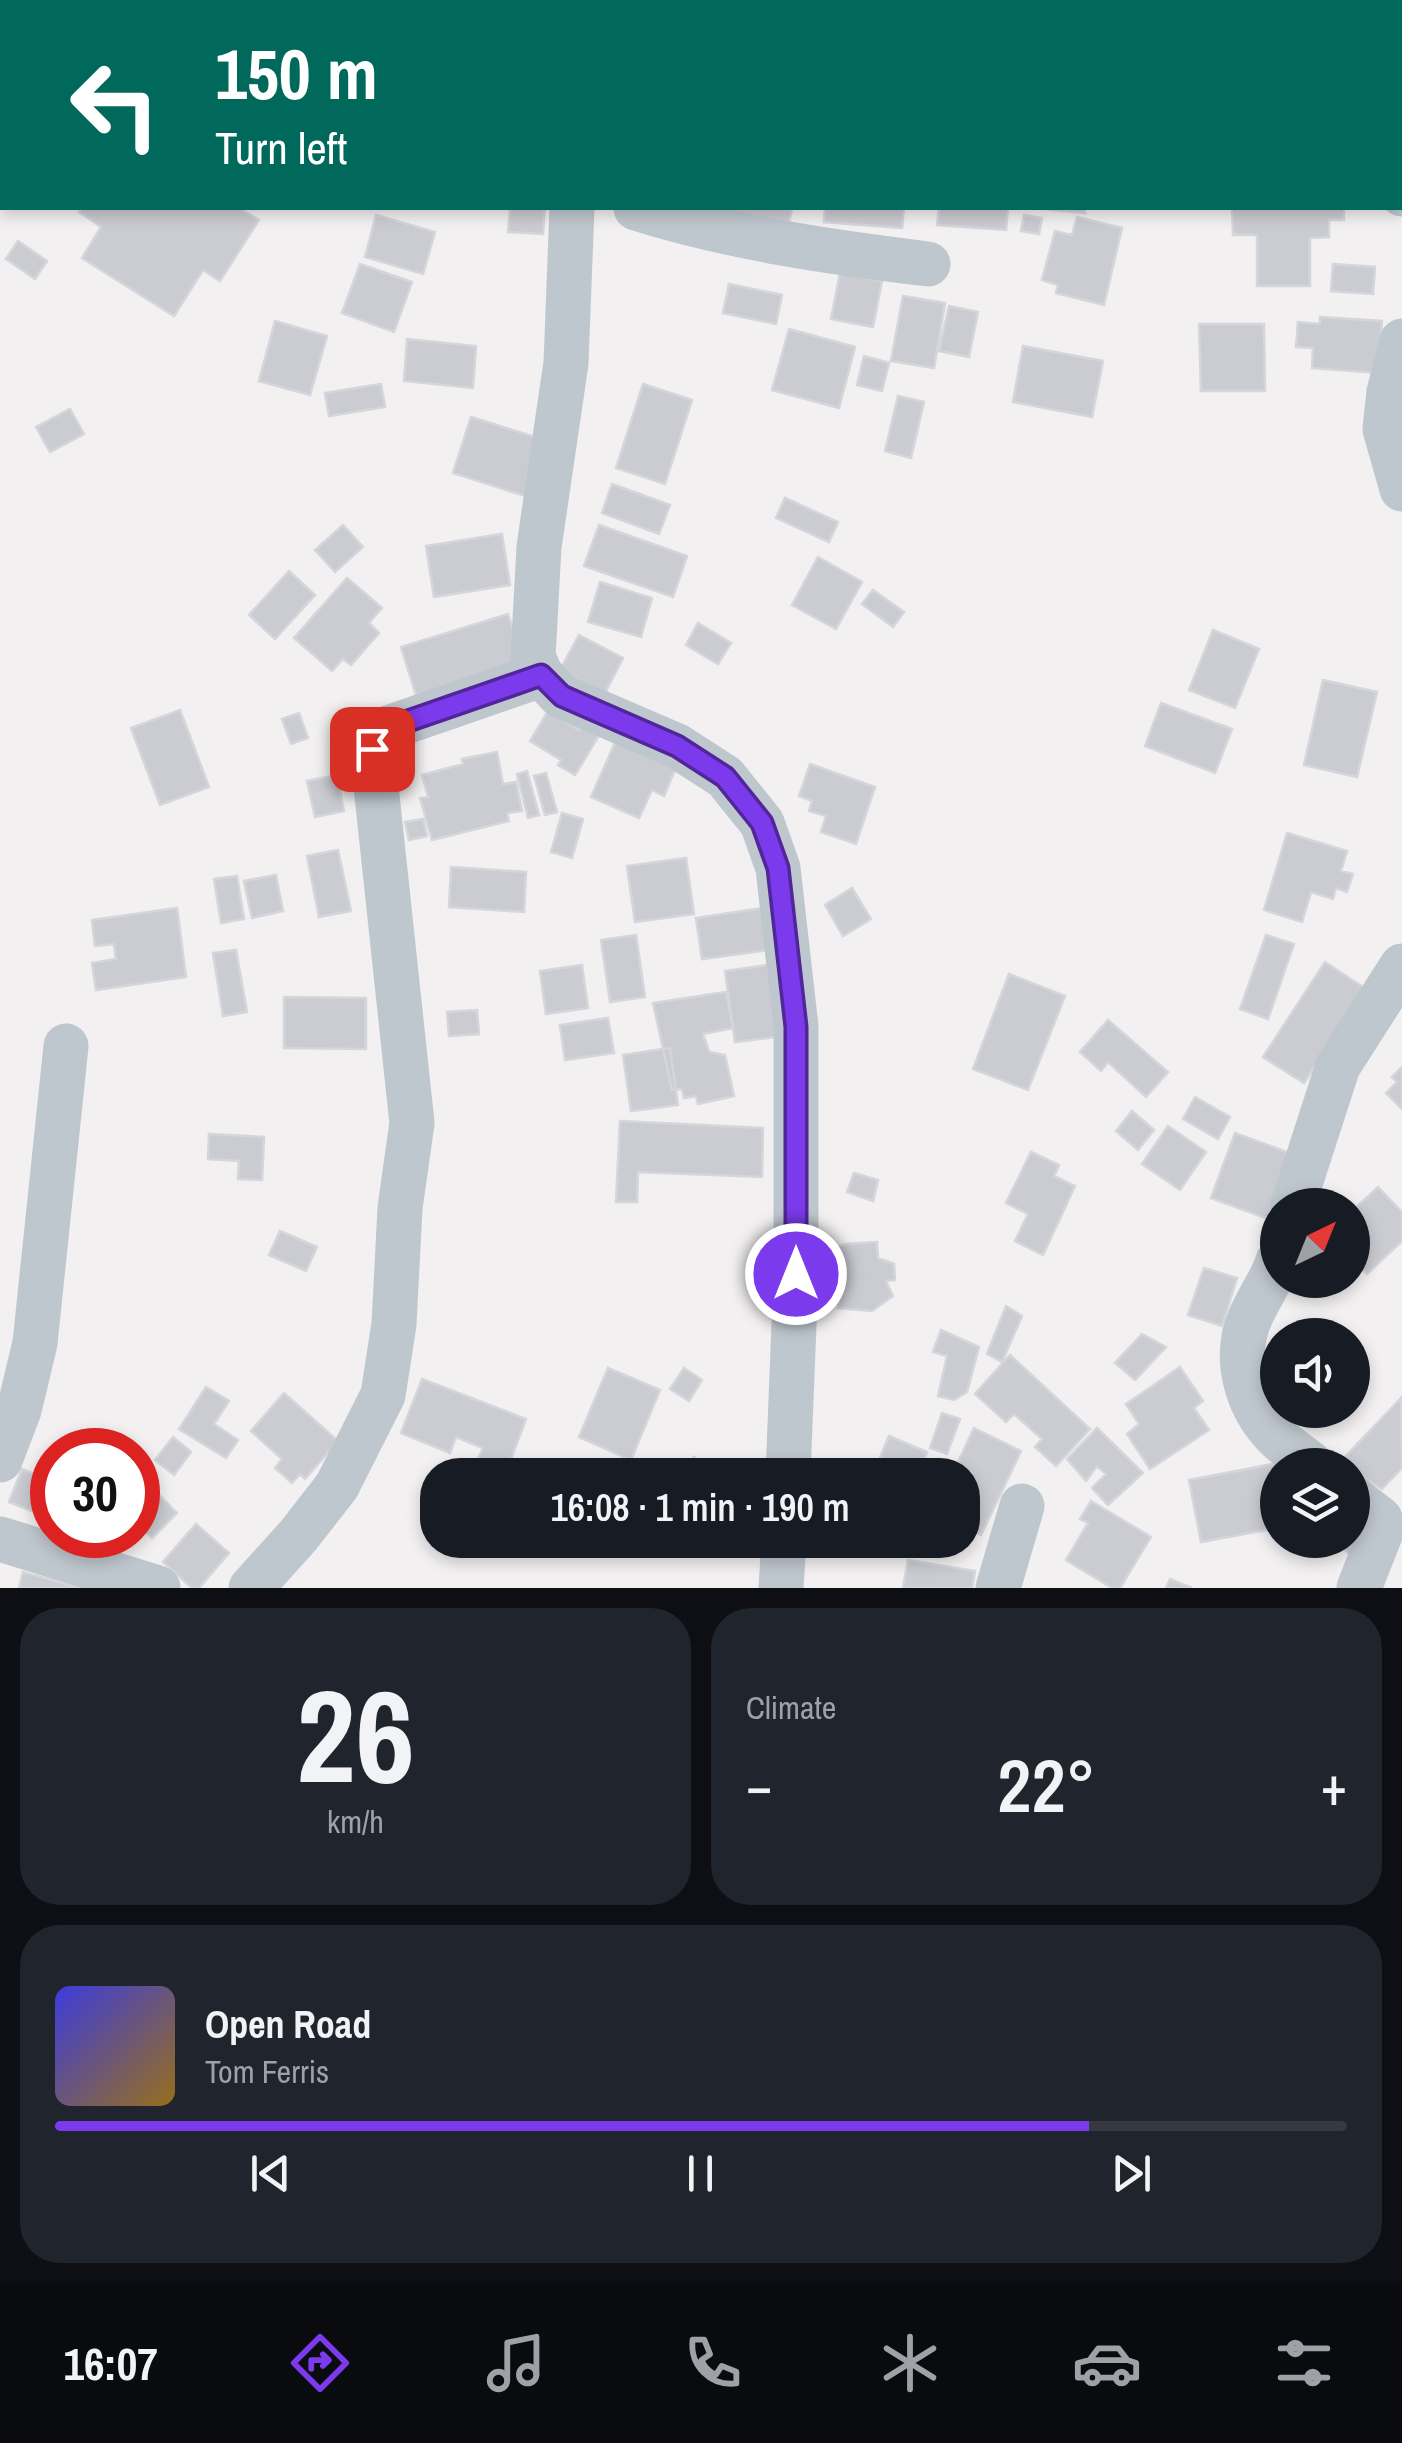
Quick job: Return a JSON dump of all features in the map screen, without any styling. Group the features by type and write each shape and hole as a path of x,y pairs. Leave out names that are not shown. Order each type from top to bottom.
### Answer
{"street":[{"path":"572,210 566,362 539,548 533,657 541,675 562,696 677,746 725,777 762,823 778,868 796,1027 796,1274 789,1458"},
{"path":"643,210 781,243 928,264"},
{"path":"1402,341 1385,428 1402,490"},
{"path":"251,1588 337,1486 383,1395 394,1324 400,1208 412,1124 372,749 385,729 541,675"},
{"path":"1299,1188 1338,1066 1402,966"},
{"path":"0,1460 20,1410 35,1343 66,1046"},
{"path":"1260,1298 1242,1339 1241,1361 1262,1419 1291,1448"},
{"path":"998,1588 1022,1506"},
{"path":"1360,1588 1383,1527 1370,1511"},
{"path":"0,1539 158,1588"},
{"path":"781,1588 783,1558"},
{"path":"1373,1588 1402,1587"}],"building":[{"path":"242,210 259,220 220,281 203,270 174,316 82,258 101,227 79,212"},
{"path":"510,210 545,210 543,234 508,232"},
{"path":"713,210 792,210 787,233"},
{"path":"825,210 904,210 902,228 824,222"},
{"path":"939,210 1008,210 1006,230 937,225"},
{"path":"1232,210 1344,210 1344,220 1329,220 1329,237 1310,238 1310,286 1257,286 1257,235 1233,235"},
{"path":"376,215 435,232 423,274 365,257"},
{"path":"1024,215 1042,218 1039,234 1021,231"},
{"path":"1077,217 1122,228 1104,305 1056,293 1058,285 1042,280 1055,231 1072,235"},
{"path":"18,241 47,261 35,279 6,259"},
{"path":"360,264 412,282 394,332 342,313"},
{"path":"1333,264 1375,267 1373,294 1331,291"},
{"path":"840,273 882,281 873,327 831,319"},
{"path":"729,284 782,295 776,324 723,313"},
{"path":"903,296 945,303 934,368 891,361"},
{"path":"949,306 978,312 969,357 939,351"},
{"path":"1320,317 1382,321 1379,373 1312,368 1313,348 1296,347 1298,322 1320,324"},
{"path":"275,321 327,336 310,395 259,381"},
{"path":"1199,324 1264,324 1265,391 1201,391"},
{"path":"789,329 855,347 839,408 772,390"},
{"path":"407,339 476,346 473,388 404,381"},
{"path":"1023,346 1103,361 1092,417 1013,402"},
{"path":"864,356 889,363 882,391 857,385"},
{"path":"381,384 385,407 329,416 325,393"},
{"path":"643,384 692,400 665,484 616,468"},
{"path":"898,396 924,402 911,458 885,451"},
{"path":"70,409 84,434 50,452 36,427"},
{"path":"471,417 542,439 525,496 453,473"},
{"path":"612,484 670,505 659,534 602,513"},
{"path":"785,498 838,522 829,542 776,518"},
{"path":"343,525 363,547 335,572 315,550"},
{"path":"599,525 687,556 673,597 584,566"},
{"path":"502,534 510,585 434,597 426,546"},
{"path":"818,557 862,582 836,629 792,605"},
{"path":"289,571 315,595 275,639 249,615"},
{"path":"347,578 382,608 369,623 379,633 351,665 343,659 332,671 294,638"},
{"path":"600,582 652,598 641,637 588,622"},
{"path":"873,590 904,612 893,627 862,604"},
{"path":"508,614 524,665 420,708 401,647"},
{"path":"698,623 731,643 718,664 686,645"},
{"path":"1213,630 1259,649 1235,708 1189,690"},
{"path":"579,635 623,658 605,693 560,670"},
{"path":"1323,680 1377,692 1357,777 1304,765"},
{"path":"1161,703 1232,729 1215,773 1145,746"},
{"path":"180,710 209,787 160,805 131,728"},
{"path":"548,711 579,730 586,719 603,729 575,775 558,765 561,760 530,741"},
{"path":"299,713 308,738 291,744 282,719"},
{"path":"618,736 678,763 664,796 652,790 639,818 591,797"},
{"path":"497,752 503,784 516,782 522,811 507,813 509,821 432,840 420,798 428,797 422,775 463,764 462,759"},
{"path":"810,764 875,787 856,844 821,832 826,816 809,811 812,801 799,796"},
{"path":"527,771 539,815 528,818 517,774"},
{"path":"546,773 557,812 545,815 534,776"},
{"path":"337,775 344,811 315,817 307,781"},
{"path":"562,813 583,819 572,858 551,852"},
{"path":"423,819 427,836 409,840 405,822"},
{"path":"1287,833 1347,851 1341,871 1353,874 1347,892 1336,888 1333,899 1311,892 1302,922 1264,910"},
{"path":"338,850 351,911 319,917 307,856"},
{"path":"686,858 694,914 635,922 627,866"},
{"path":"451,867 526,872 524,912 449,907"},
{"path":"276,875 283,911 252,918 244,881"},
{"path":"237,876 244,919 221,923 214,879"},
{"path":"852,888 871,919 843,936 825,905"},
{"path":"177,908 186,977 96,990 92,963 116,959 114,944 95,946 92,920"},
{"path":"763,908 769,950 702,959 696,918"},
{"path":"636,935 645,997 610,1002 601,940"},
{"path":"1266,935 1294,944 1268,1019 1240,1009"},
{"path":"236,950 247,1012 223,1016 213,953"},
{"path":"1325,962 1366,989 1304,1083 1263,1057"},
{"path":"582,965 588,1008 546,1014 540,971"},
{"path":"767,965 777,1037 735,1042 725,971"},
{"path":"1009,974 1065,996 1028,1090 973,1069"},
{"path":"726,992 733,1028 703,1034 709,1052 725,1055 734,1096 698,1104 696,1096 684,1098 682,1089 672,1090 653,1003"},
{"path":"284,997 366,998 366,1049 284,1048"},
{"path":"477,1010 479,1034 449,1036 447,1012"},
{"path":"608,1018 614,1053 565,1060 560,1025"},
{"path":"1108,1020 1168,1072 1146,1097 1108,1062 1101,1071 1080,1052"},
{"path":"670,1048 678,1105 631,1111 623,1055"},
{"path":"1402,1067 1402,1109 1386,1093 1397,1082 1392,1077"},
{"path":"1195,1097 1230,1117 1218,1139 1183,1119"},
{"path":"1132,1111 1154,1130 1138,1150 1116,1131"},
{"path":"620,1121 763,1128 762,1177 638,1172 637,1202 616,1202"},
{"path":"1168,1126 1206,1152 1180,1190 1142,1164"},
{"path":"1235,1133 1292,1154 1279,1188 1260,1188 1260,1216 1211,1198"},
{"path":"209,1134 264,1137 262,1180 238,1179 239,1161 208,1159"},
{"path":"1031,1152 1059,1165 1054,1176 1075,1186 1043,1255 1015,1241 1028,1214 1006,1203"},
{"path":"854,1173 878,1180 873,1201 847,1192"},
{"path":"1378,1187 1402,1212 1402,1241 1370,1271 1370,1194"},
{"path":"280,1231 317,1247 306,1271 269,1255"},
{"path":"877,1242 878,1258 894,1264 895,1280 886,1281 893,1296 872,1311 838,1308 839,1299 821,1299 826,1251 846,1244"},
{"path":"1204,1268 1237,1278 1222,1326 1188,1315"},
{"path":"1006,1306 1022,1316 1002,1362 987,1354"},
{"path":"941,1330 979,1347 967,1392 954,1400 938,1396 947,1356 933,1352"},
{"path":"1142,1334 1166,1347 1135,1380 1115,1363"},
{"path":"1010,1355 1090,1429 1056,1466 1035,1447 1042,1439 1014,1414 1006,1422 975,1394"},
{"path":"1180,1367 1203,1401 1194,1408 1209,1430 1150,1469 1127,1434 1139,1424 1126,1404"},
{"path":"608,1368 660,1390 632,1458 579,1437"},
{"path":"684,1368 702,1380 689,1401 670,1389"},
{"path":"422,1379 526,1419 511,1458 478,1458 483,1448 456,1437 450,1453 401,1433"},
{"path":"206,1387 229,1401 214,1424 238,1440 226,1458 179,1429"},
{"path":"284,1393 338,1441 305,1479 300,1474 292,1483 275,1468 282,1459 251,1431"},
{"path":"1401,1398 1402,1468 1382,1489 1370,1481 1370,1448 1353,1448"},
{"path":"942,1413 960,1419 947,1454 930,1448"},
{"path":"974,1428 1021,1451 981,1535 980,1458 960,1458"},
{"path":"1097,1428 1143,1473 1108,1505 1092,1488 1106,1474 1097,1466 1086,1481 1067,1459"},
{"path":"889,1436 927,1452 925,1458 880,1458"},
{"path":"173,1437 191,1452 174,1475 160,1464 160,1454"},
{"path":"1260,1466 1260,1531 1201,1542 1189,1480"},
{"path":"22,1469 30,1472 30,1510 9,1502"},
{"path":"160,1496 177,1513 160,1530"},
{"path":"1091,1501 1151,1537 1120,1588 1112,1588 1066,1560 1088,1523 1080,1519"},
{"path":"196,1524 229,1553 199,1588 192,1588 163,1562"},
{"path":"908,1560 975,1571 972,1588 903,1588"},
{"path":"23,1572 81,1588 19,1588"},
{"path":"1170,1579 1192,1588 1166,1588"}],"route":[{"path":"372,749 385,729 541,675 562,696 677,746 725,777 762,823 778,868 796,1027 796,1274"}]}
